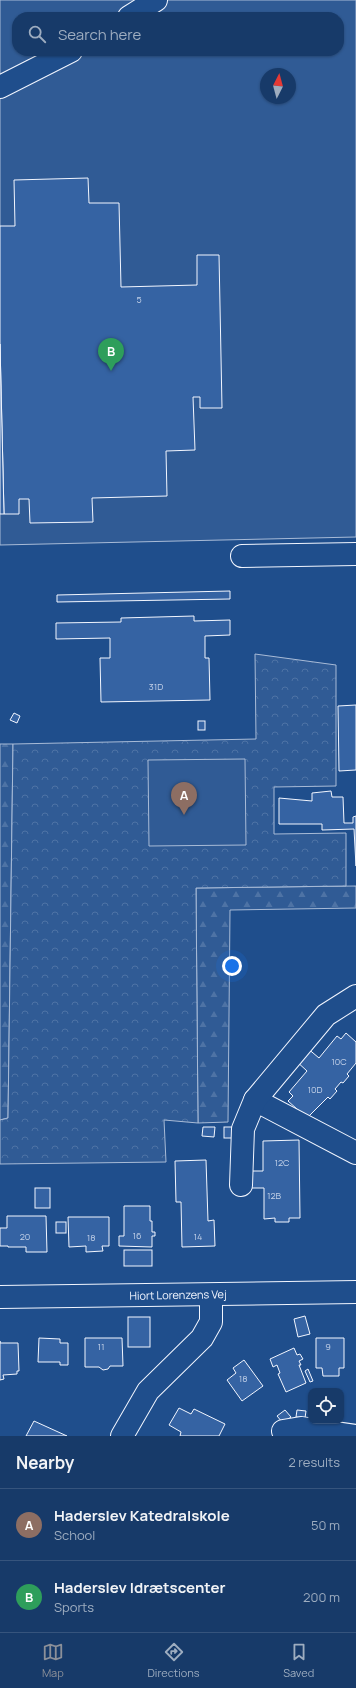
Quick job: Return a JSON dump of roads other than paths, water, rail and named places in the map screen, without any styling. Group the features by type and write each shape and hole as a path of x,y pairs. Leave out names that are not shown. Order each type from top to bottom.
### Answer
{"street":[{"path":"137,12 156,0"},
{"path":"0,87 61,56"},
{"path":"242,556 356,554"},
{"path":"241,1186 243,1129 255,1100 326,1015 356,996"},
{"path":"255,1100 356,1153"},
{"name":"Hiort Lorenzens Vej","path":"0,1297 356,1292"},
{"path":"122,1436 148,1390 202,1338 211,1322 211,1295"},
{"path":"283,1431 301,1428 356,1436"}],"place":[{"name":"Haderslev Idrætscenter","path":"111,371"},
{"name":"Haderslev Katedralskole","path":"184,815"}]}
